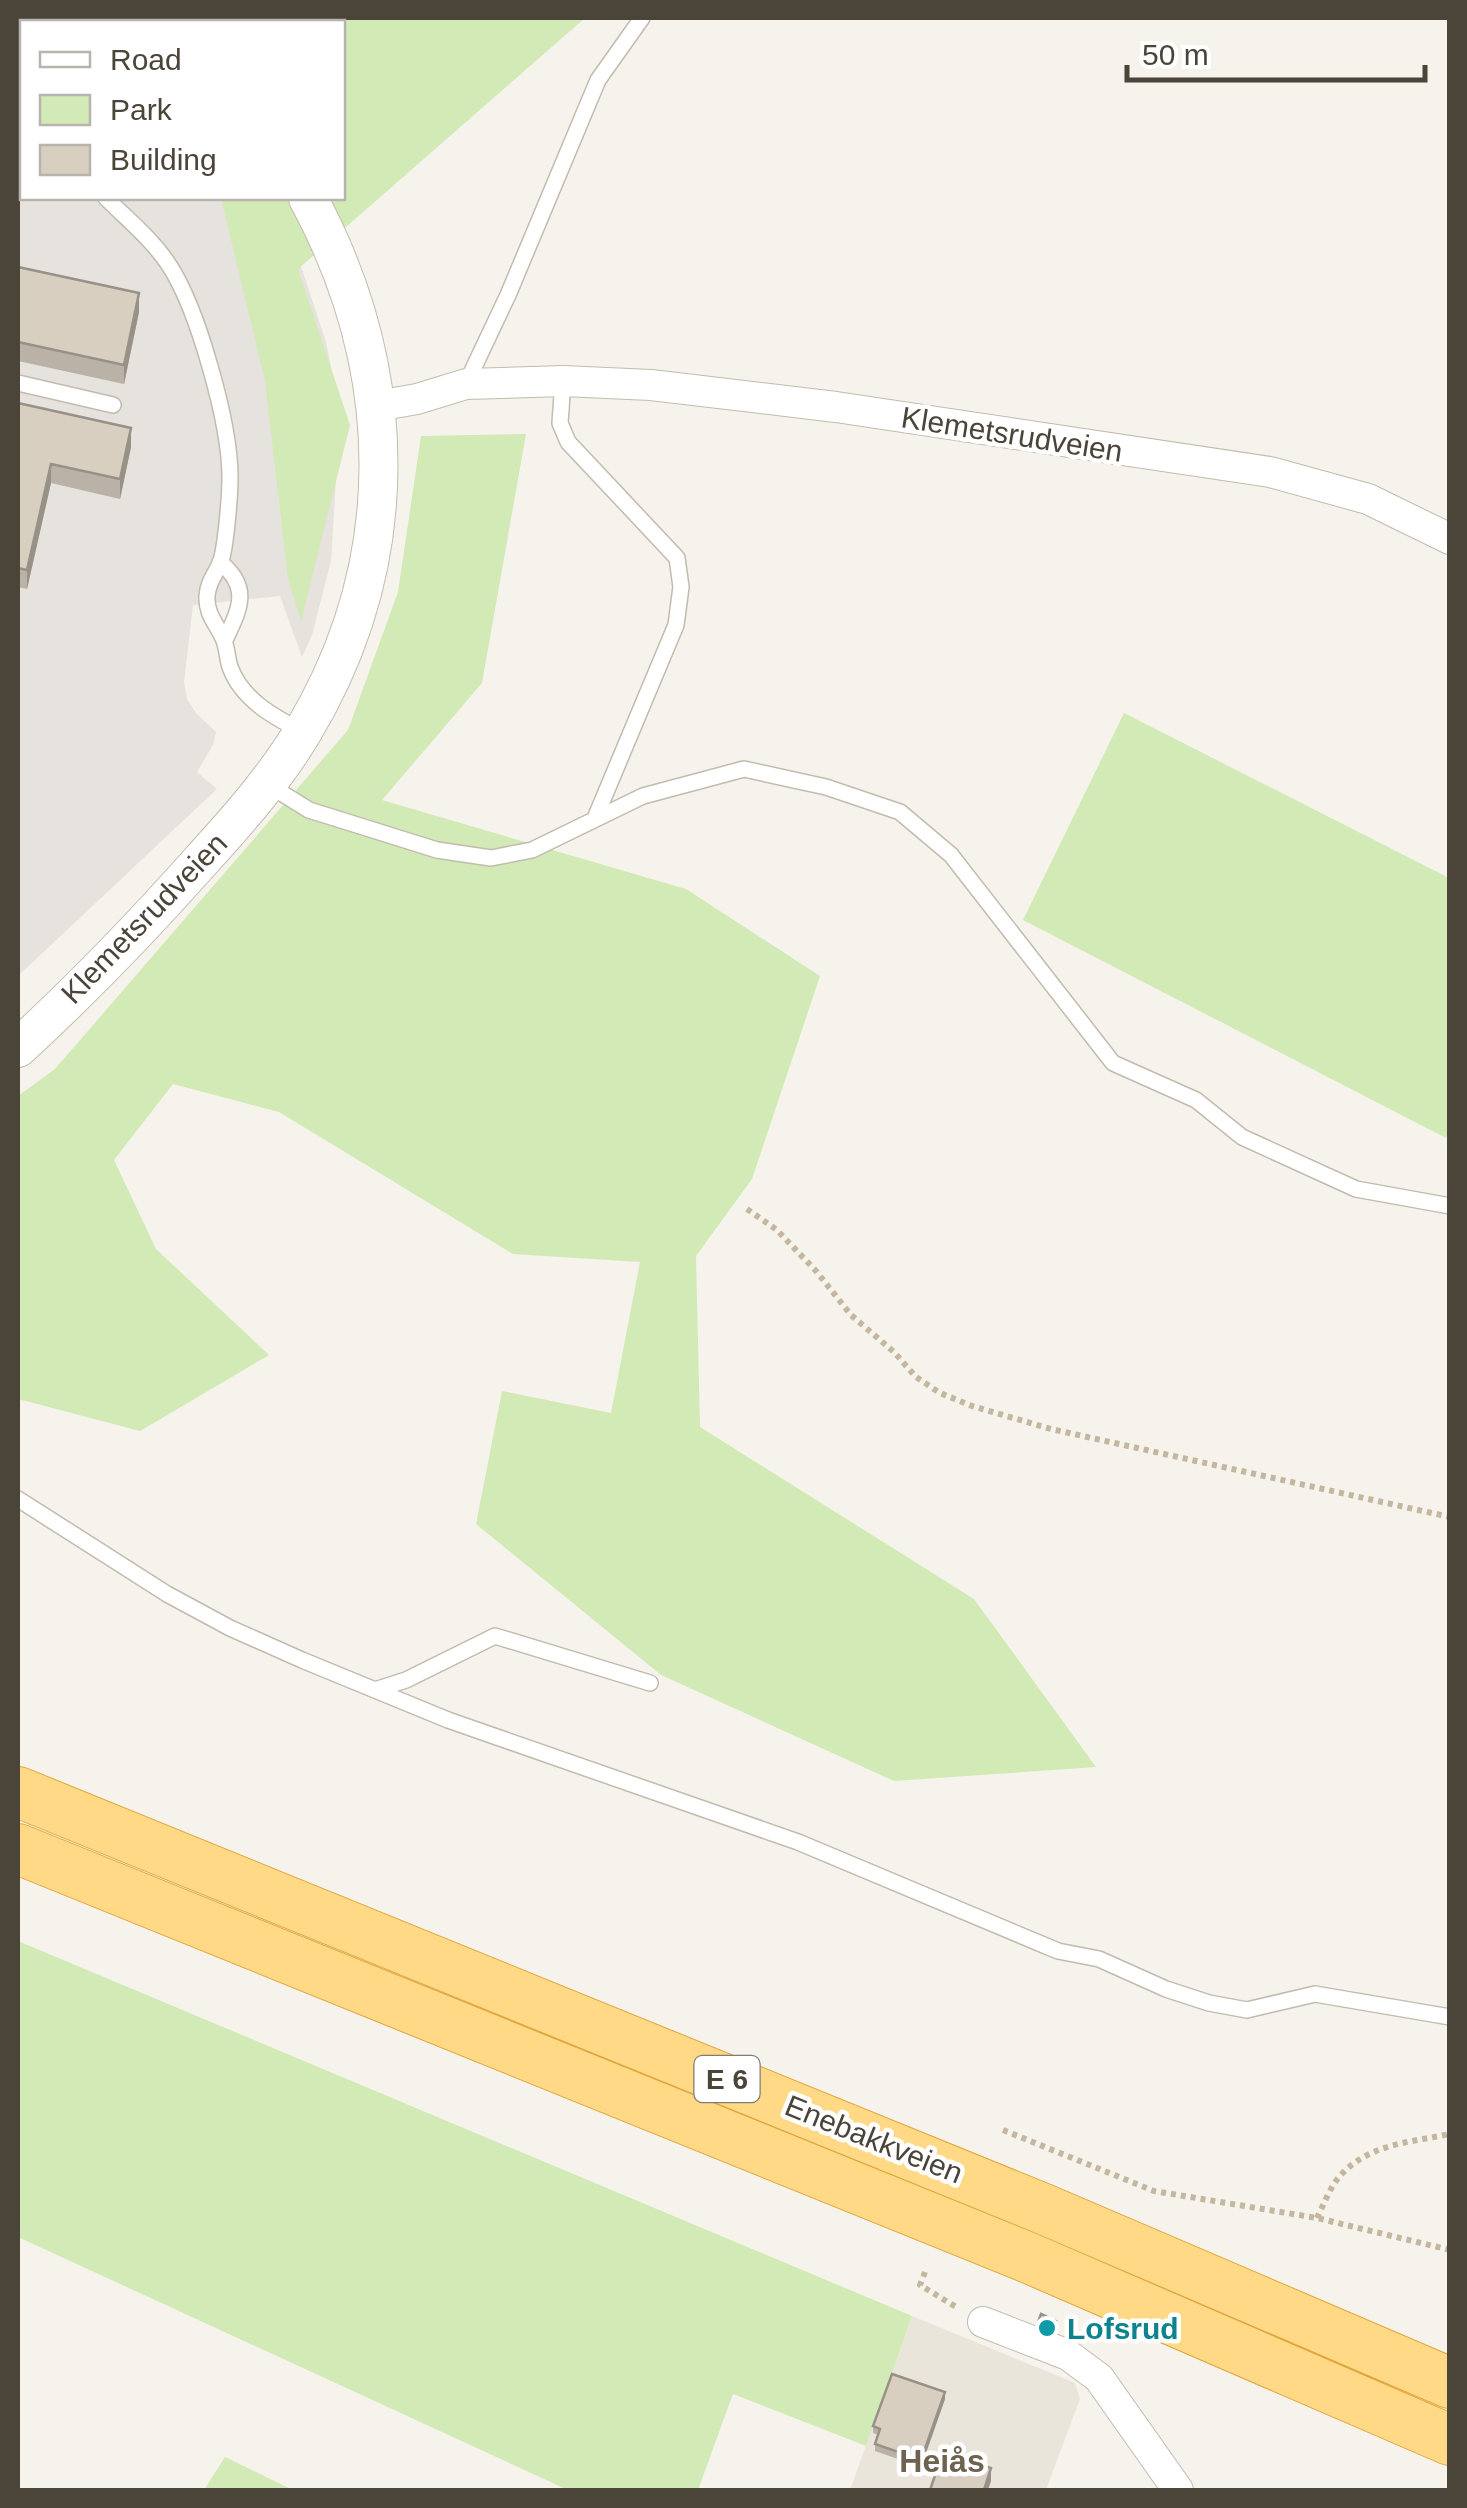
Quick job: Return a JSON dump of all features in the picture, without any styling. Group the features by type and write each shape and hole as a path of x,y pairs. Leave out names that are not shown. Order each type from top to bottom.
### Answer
{"highway":[{"name":"Enebakkveien","path":"18,1792 1046,2210 1441,2379"},
{"name":"Enebakkveien","path":"18,1849 1030,2258 1430,2431"}],"street":[{"name":"Klemetsrudveien","path":"18,1048 165,901 266,784 303,732 348,637 362,589 379,478 378,406 369,353 352,299 309,200"},
{"name":"Klemetsrudveien","path":"378,406 466,384 563,382 651,385 836,407 1270,472 1368,499 1450,539"},
{"path":"984,2322 1068,2354 1099,2378 1178,2490"}],"lane":[{"path":"466,384 508,295 598,80 642,18"},
{"path":"108,200 168,262 204,342 230,476 220,562 209,580 206,601 213,624 224,640 230,668 243,692 278,719 303,732"},
{"path":"563,382 560,423 568,442 677,558 680,588 676,625 596,816"},
{"path":"18,383 113,405"},
{"path":"220,562 234,574 242,598 224,640"},
{"path":"266,784 309,810 437,850 491,858 532,850 643,796 744,769 826,787 900,812 951,855 1113,1063 1196,1100 1242,1137 1356,1189 1450,1206"},
{"path":"18,1499 183,1603 230,1628 375,1690 556,1759 798,1842 1058,1951 1099,1960 1209,2003 1248,2010 1315,1994 1450,2017"},
{"path":"375,1690 406,1680 495,1636 650,1683"}],"path":[{"path":"748,1209 777,1230 851,1315 916,1377 940,1393 1050,1429 1450,1516"},
{"path":"1003,2130 1154,2191 1317,2218 1450,2250"},
{"path":"1317,2218 1340,2175 1372,2152 1450,2134"},
{"path":"925,2272 920,2285 984,2322"}],"shaded area":[{"path":"18,18 34,18 20,20 20,200 245,200 300,263 326,342 338,402 339,431 331,561 312,635 302,657 280,596 193,605 184,682 187,699 216,732 197,772 217,789 18,976"},
{"path":"912,2316 1075,2383 1080,2399 1046,2490 850,2490"}],"green space":[{"path":"18,18 585,18 298,269 350,425 301,621 288,578 265,381 221,200 345,200 345,20 20,20 18,31"},
{"path":"526,434 482,683 382,800 686,889 820,976 752,1179 696,1256 700,1427 974,1599 1096,1767 894,1781 661,1675 476,1524 502,1391 611,1413 640,1262 513,1254 279,1112 173,1084 114,1160 156,1249 269,1355 140,1431 18,1399 18,1096 55,1069 348,730 398,592 421,436"},
{"path":"1124,713 1449,878 1450,1130 1446,1138 1023,920"},
{"path":"18,1941 912,2316 866,2446 733,2394 698,2490 568,2490 18,2237"},
{"path":"225,2457 293,2490 204,2490"}],"building":[{"path":"18,267 139,293 124,365 18,342"},
{"path":"18,403 131,428 120,479 51,464 27,570 18,568"},
{"path":"1041,2314 1056,2321 1052,2328 1038,2322"},
{"path":"892,2374 945,2392 921,2460 875,2444 880,2429 873,2426"},
{"path":"943,2452 991,2468 984,2490 930,2490"}],"place":[{"name":"Lofsrud","path":"1047,2328"}],"district":[{"name":"Heiås","path":"942,2461"}]}
